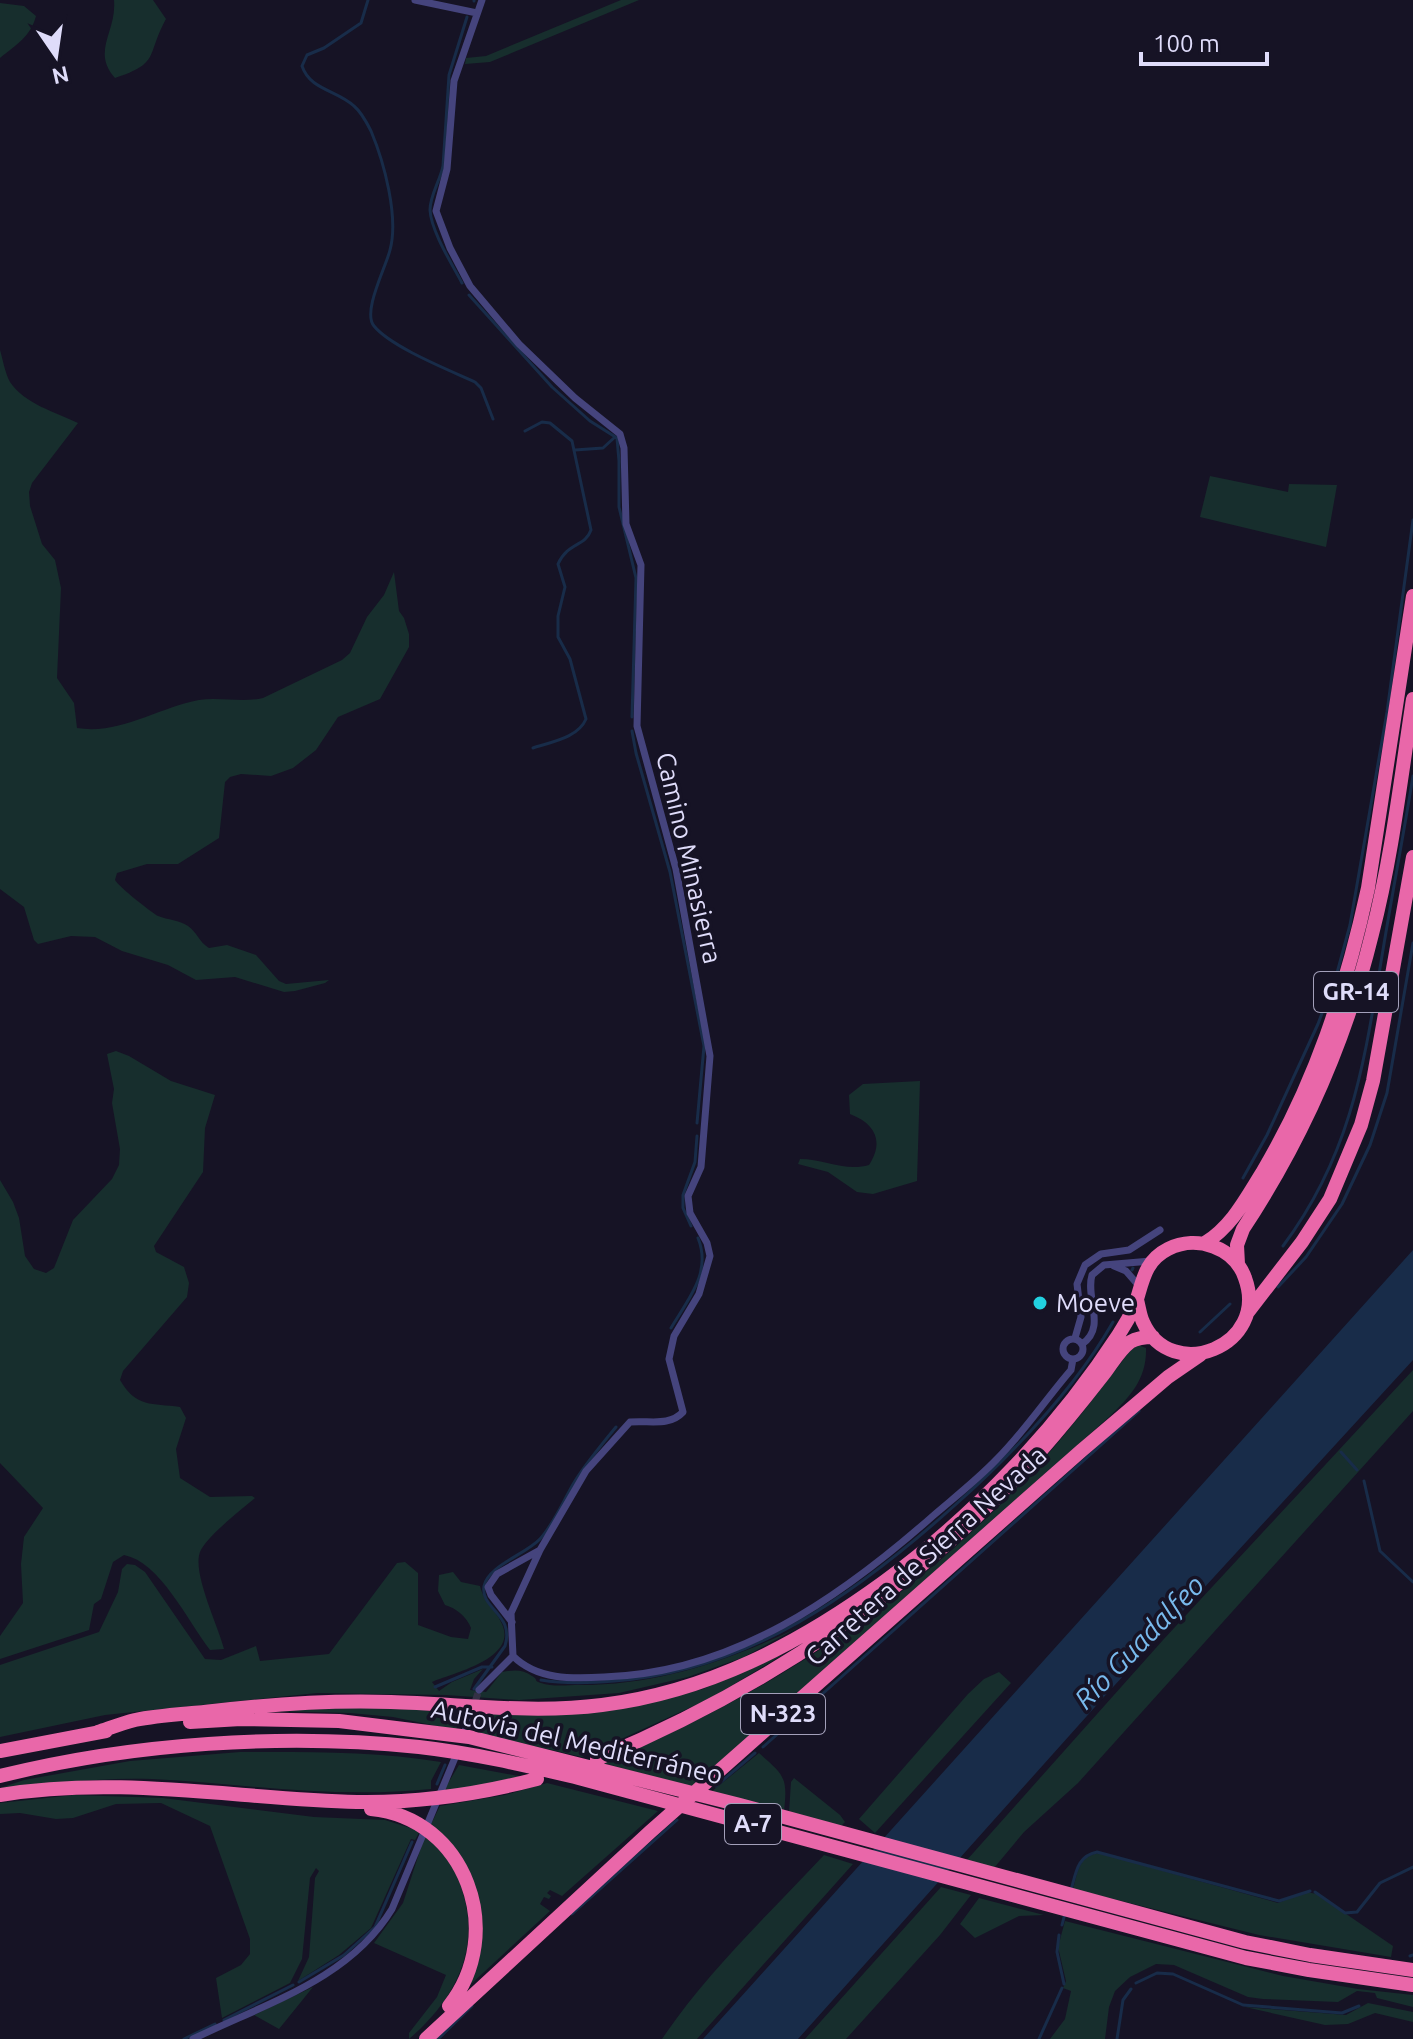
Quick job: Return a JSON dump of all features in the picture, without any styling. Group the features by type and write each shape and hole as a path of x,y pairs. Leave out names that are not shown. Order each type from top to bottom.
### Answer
{"highway":[{"name":"GR-14","path":"1205,1243 1225,1230 1273,1154 1310,1078 1333,1020 1368,888 1413,596"},
{"name":"GR-14","path":"1238,1264 1237,1245 1243,1229 1297,1140 1324,1082 1356,993 1376,916 1413,699"},
{"path":"1138,1293 1143,1322 1153,1337 1166,1347 1200,1355 1229,1342 1330,1199 1361,1125 1373,1081 1413,857"},
{"path":"98,1732 135,1720 322,1701 499,1708 601,1705 661,1693 746,1665 841,1613 889,1578 973,1505 1022,1457 1080,1387 1123,1328 1152,1261 1167,1249 1185,1243 1205,1243 1222,1250 1238,1264 1245,1277 1249,1295 1248,1312"},
{"path":"1245,1277 1265,1280 1278,1271"},
{"path":"597,1759 676,1724 727,1697 861,1612 950,1540 1007,1486 1062,1426 1127,1344 1153,1337"},
{"name":"Carretera de Sierra Nevada","path":"1139,1401 1167,1367 1166,1347"},
{"name":"Carretera de Sierra Nevada","path":"429,2036 650,1832 1139,1401 1200,1355"},
{"name":"Autovía del Mediterráneo","path":"0,1751 141,1726 241,1719 339,1721 425,1730 506,1745 610,1771 1245,1942 1413,1970"},
{"name":"Autovía del Mediterráneo","path":"0,1776 104,1755 232,1743 362,1743 419,1747 507,1761 575,1777 1246,1958 1413,1985"},
{"path":"0,1795 67,1788 122,1787 314,1800 397,1801 446,1797 537,1779"},
{"path":"314,1800 334,1806 384,1810 423,1826 460,1866 469,1887 476,1928 469,1970 460,1992 429,2036"}],"street":[{"path":"415,0 477,13"},
{"name":"Camino Minasierra","path":"482,0 454,81 447,169 436,211 450,248 470,286 519,344 575,398 620,434 624,448 626,524 641,565 637,726 676,869 710,1056 701,1167 688,1196 690,1213 707,1243 710,1256 699,1294 674,1336 669,1359 683,1412 678,1418 659,1423 630,1422 586,1471 540,1550 511,1613 513,1656"},
{"path":"1152,1261 1104,1265 1092,1275 1093,1333 1078,1341 1065,1341 1062,1347 1065,1356 1073,1359 1082,1354 1078,1341 1081,1317 1077,1284 1085,1265 1101,1254 1129,1250 1160,1230"},
{"path":"1112,1265 1126,1271 1138,1293"},
{"path":"479,1690 513,1656 523,1666 555,1677 658,1673 737,1648 783,1626 827,1601 911,1535 998,1459 1071,1370 1073,1359"},
{"path":"512,1622 488,1587 497,1574 540,1550"},
{"path":"193,2039 327,1975 356,1954 381,1926 392,1909 469,1720"}],"green space":[{"path":"114,0 153,0 166,19 146,62 140,68 115,78 105,59"},
{"path":"621,0 639,0 490,62 465,64 466,58 486,56"},
{"path":"0,3 24,6 36,16 27,35 0,58"},
{"path":"0,350 8,378 16,390 41,407 78,423 32,483 29,492 30,506 42,544 55,560 61,588 57,678 74,703 77,728 108,728 199,700 263,698 342,660 350,653 394,572 399,611 409,634 409,647 380,699 338,717 316,750 293,768 271,776 241,774 230,777 225,782 219,838 178,864 147,864 117,873 115,880 155,914 188,926 209,948 227,945 256,955 279,981 286,984 329,980 325,983 284,992 235,977 196,980 168,965 122,951 95,937 71,936 38,944 24,907 0,889"},
{"path":"1210,476 1288,492 1289,484 1337,485 1326,547 1200,517"},
{"path":"116,1051 171,1081 215,1095 205,1128 203,1172 154,1246 156,1252 184,1267 189,1283 187,1297 123,1371 120,1380 139,1400 180,1407 186,1418 176,1449 180,1478 210,1497 255,1498 217,1531 200,1552 198,1561 202,1586 224,1649 210,1650 161,1580 137,1560 124,1555 113,1562 101,1599 94,1604 89,1630 0,1659 0,1636 23,1603 21,1564 24,1537 43,1508 0,1463 0,1180 19,1218 25,1256 34,1269 46,1273 54,1268 73,1220 112,1179 119,1165 120,1149 112,1103 114,1089 107,1054"},
{"path":"920,1081 917,1181 873,1194 857,1192 828,1172 798,1164 800,1159 851,1167 869,1165 876,1149 875,1135 866,1123 850,1114 849,1095 863,1084"},
{"path":"1138,1345 1146,1348 1144,1369 1136,1387 1117,1410 691,1787 603,1763 663,1737 778,1676 886,1604 985,1520 1031,1473"},
{"path":"1413,1370 1413,1411 1078,1783 1024,1832 994,1868 966,1861 1163,1640"},
{"path":"405,1562 418,1573 418,1625 451,1637 468,1639 469,1624 461,1614 445,1605 438,1591 439,1575 453,1572 461,1582 480,1586 502,1624 504,1636 501,1647 481,1663 432,1682 439,1691 483,1669 470,1690 486,1692 502,1672 514,1671 525,1672 537,1681 550,1685 637,1681 719,1660 799,1627 744,1657 688,1677 619,1693 519,1700 446,1695 317,1693 105,1715 0,1737 0,1665 99,1632 118,1592 122,1569 127,1564 145,1572 205,1659 221,1660 256,1646 260,1661 329,1654 397,1563"},
{"path":"784,1654 711,1698 582,1757 474,1732 475,1721 459,1720 456,1730 393,1717 270,1711 340,1706 528,1715 670,1698 703,1689"},
{"path":"999,1672 1011,1683 875,1833 859,1819 968,1694 984,1679"},
{"path":"240,1752 366,1754 441,1762 431,1781 431,1789 395,1792 325,1792 133,1779 0,1788 24,1780 130,1761"},
{"path":"759,1753 782,1778 784,1811 711,1792"},
{"path":"459,1765 524,1777 442,1793"},
{"path":"794,1778 845,1822 841,1826 789,1812"},
{"path":"547,1783 658,1811 562,1896 550,1890 547,1893 551,1896 549,1899 544,1897 540,1904 550,1911 470,1985 480,1940 478,1898 462,1858 431,1824 440,1806 505,1795"},
{"path":"74,1795 163,1798 314,1817 385,1820 420,1831 415,1840 411,1839 371,1928 339,1955 298,1981 309,1957 315,1878 319,1871 316,1868 310,1878 302,1959 290,1983 222,2018 216,1978 241,1965 250,1954 250,1939 210,1826 161,1803 116,1804 73,1818 0,1814 0,1803"},
{"path":"425,1835 451,1863 457,1875 468,1918 468,1938 465,1957 449,1993 438,2010 409,2039 409,2033 437,1997 446,1975 374,1943 403,1903"},
{"path":"1099,1853 1278,1903 1306,1892 1317,1894 1393,1946 1391,1957 1259,1935 1073,1889 1083,1861"},
{"path":"824,1855 853,1864 697,2039 662,2039 718,1967"},
{"path":"941,1887 971,1895 940,1935 846,2039 805,2039"},
{"path":"979,1898 1044,1915 1019,1916 975,1938 960,1924"},
{"path":"1065,1921 1283,1976 1413,1995 1413,2007 1377,1998 1375,1993 1357,1991 1338,2002 1248,1997 1174,1965 1156,1964 1130,1977 1115,1991 1109,2007 1105,2039 1050,2039 1065,2019 1071,1991 1063,1988 1066,1981 1058,1947"},
{"path":"313,1987 279,2029 254,2015"},
{"path":"1368,2003 1413,2012 1413,2022 1375,2013 1348,2024 1325,2025 1245,2007 1346,2015"}],"water":[{"name":"Río Guadalfeo","path":"1413,1250 1413,1360 1103,1698 798,2039 703,2039"}],"waterway":[{"path":"368,0 361,23 324,48 307,55 302,66 317,85 359,111 381,158 393,222 390,250 376,289 371,319 374,326 393,342 475,382 481,388 493,419"},
{"path":"462,283 438,237 430,210 443,166 449,75 467,17"},
{"path":"469,295 552,387 590,421 617,438 619,507 636,578 632,717"},
{"path":"525,431 542,422 550,423 572,441 591,530 558,564 565,587 558,616 558,637 570,659 586,719 570,735 533,748"},
{"path":"575,450 603,448 615,437"},
{"path":"1243,1178 1267,1135 1318,1024 1350,925 1387,712 1413,520"},
{"path":"632,731 670,872 704,1046 697,1123"},
{"path":"1283,1246 1324,1179 1339,1145 1360,1076 1413,776"},
{"path":"1278,1287 1306,1257 1342,1204 1370,1145 1387,1093 1413,943"},
{"path":"691,1226 683,1208 683,1195 695,1162 697,1136"},
{"path":"671,1328 691,1296 700,1274 702,1251 698,1238"},
{"path":"1200,1332 1230,1304"},
{"path":"541,1680 578,1683 614,1681 663,1674 710,1662 755,1644 839,1597 917,1538 998,1465 1061,1396 1113,1322"},
{"path":"763,1747 1139,1411"},
{"path":"474,1689 505,1646 507,1635 502,1619 484,1594 487,1579 492,1572 540,1539 580,1474 616,1427"},
{"path":"1341,1452 1357,1470"},
{"path":"1364,1481 1380,1551 1413,1582"},
{"path":"435,1687 482,1667 492,1667"},
{"path":"460,1724 465,1712"},
{"path":"716,1786 755,1753"},
{"path":"437,1784 445,1765"},
{"path":"572,1914 677,1820"},
{"path":"299,1982 344,1955 375,1927 412,1842"},
{"path":"1071,1890 1081,1861 1097,1852 1279,1901 1310,1891"},
{"path":"1315,1892 1345,1913 1357,1912 1380,1883 1413,1867"},
{"path":"1062,1925 1065,1913"},
{"path":"1059,1935 1057,1952 1064,1984"},
{"path":"1136,1983 1157,1973 1173,1974 1243,2005 1342,2013 1359,2006"},
{"path":"224,2020 293,1985"},
{"path":"1039,2039 1062,1988"},
{"path":"1117,2039 1123,2000 1131,1989"},
{"path":"438,2039 472,2006"},
{"path":"184,2039 215,2024"}],"tunnel":[{"path":"469,1720 479,1690"}],"place":[{"name":"Moeve","path":"1040,1303"}]}
